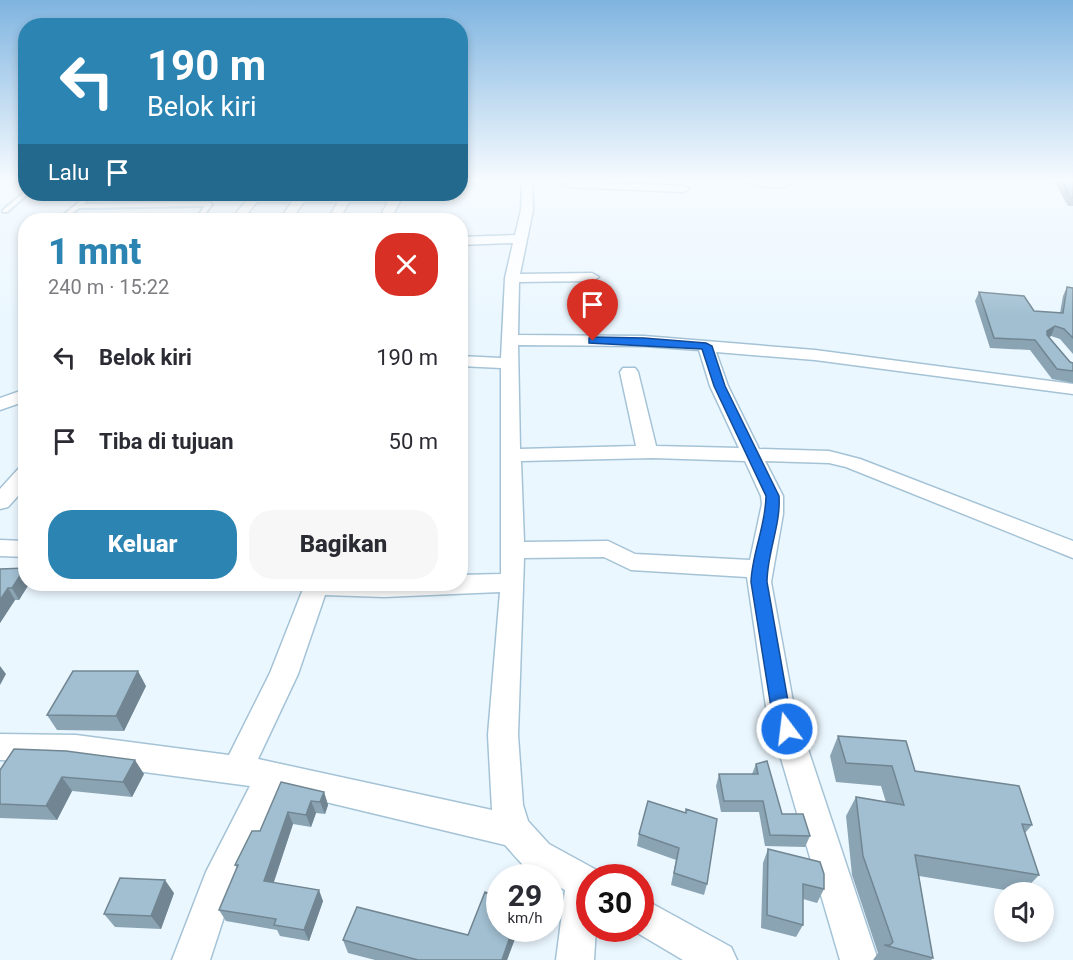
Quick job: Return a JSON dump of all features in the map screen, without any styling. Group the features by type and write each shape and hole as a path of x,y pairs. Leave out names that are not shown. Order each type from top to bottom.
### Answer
{"street":[{"path":"523,226 512,278 510,351 509,455 513,582 503,735 507,805 515,831 537,856 576,878"},
{"path":"468,241 519,239"},
{"path":"512,278 592,277"},
{"path":"468,360 510,351 644,341 815,355 1073,389"},
{"path":"706,346 719,386 774,501 759,569 759,582 780,707 859,960"},
{"path":"629,372 647,452"},
{"path":"0,404 18,396"},
{"path":"509,455 647,452 818,456 853,463 1073,550"},
{"path":"1,500 18,482"},
{"path":"1,500 18,499"},
{"path":"0,548 18,549"},
{"path":"513,550 608,549 631,562 759,569"},
{"path":"468,584 513,582"},
{"path":"237,770 284,674 314,591"},
{"path":"0,747 76,749 272,775 515,831"},
{"path":"191,960 218,884 272,775"},
{"path":"654,923 718,960"},
{"path":"575,960 578,942"}],"building":[{"path":"1067,287 1073,288 1073,338 1064,329 1055,326 1047,331 1047,335 1073,363 1073,371 1057,369 1035,340 994,338 979,292 1024,296 1034,311 1063,313"},
{"path":"18,568 18,579 0,600 0,569"},
{"path":"73,671 138,671 116,716 47,715"},
{"path":"838,736 906,741 915,771 1019,786 1032,825 1022,824 1039,875 915,855 933,958 884,945 890,945 893,942 863,856 856,797 904,805 892,766 846,763"},
{"path":"14,749 66,751 135,760 123,782 62,777 46,806 0,804 0,770"},
{"path":"767,761 782,814 803,814 810,836 770,835 763,801 724,801 719,774 758,774 756,764"},
{"path":"281,782 324,792 320,802 311,801 306,815 288,812 264,881 319,890 304,930 274,925 276,919 219,910 238,865 235,865 252,831 260,831"},
{"path":"648,801 686,813 686,809 717,819 707,884 674,873 679,848 639,834"},
{"path":"768,849 820,862 824,874 824,889 803,884 803,925 767,915"},
{"path":"120,878 165,880 151,916 104,914"},
{"path":"486,892 486,942 508,942 502,960 418,960 343,940 357,907 468,935"}],"route":[{"path":"593,341 644,341 706,346 719,386 774,501 759,569 759,582 780,707 787,729"}]}
